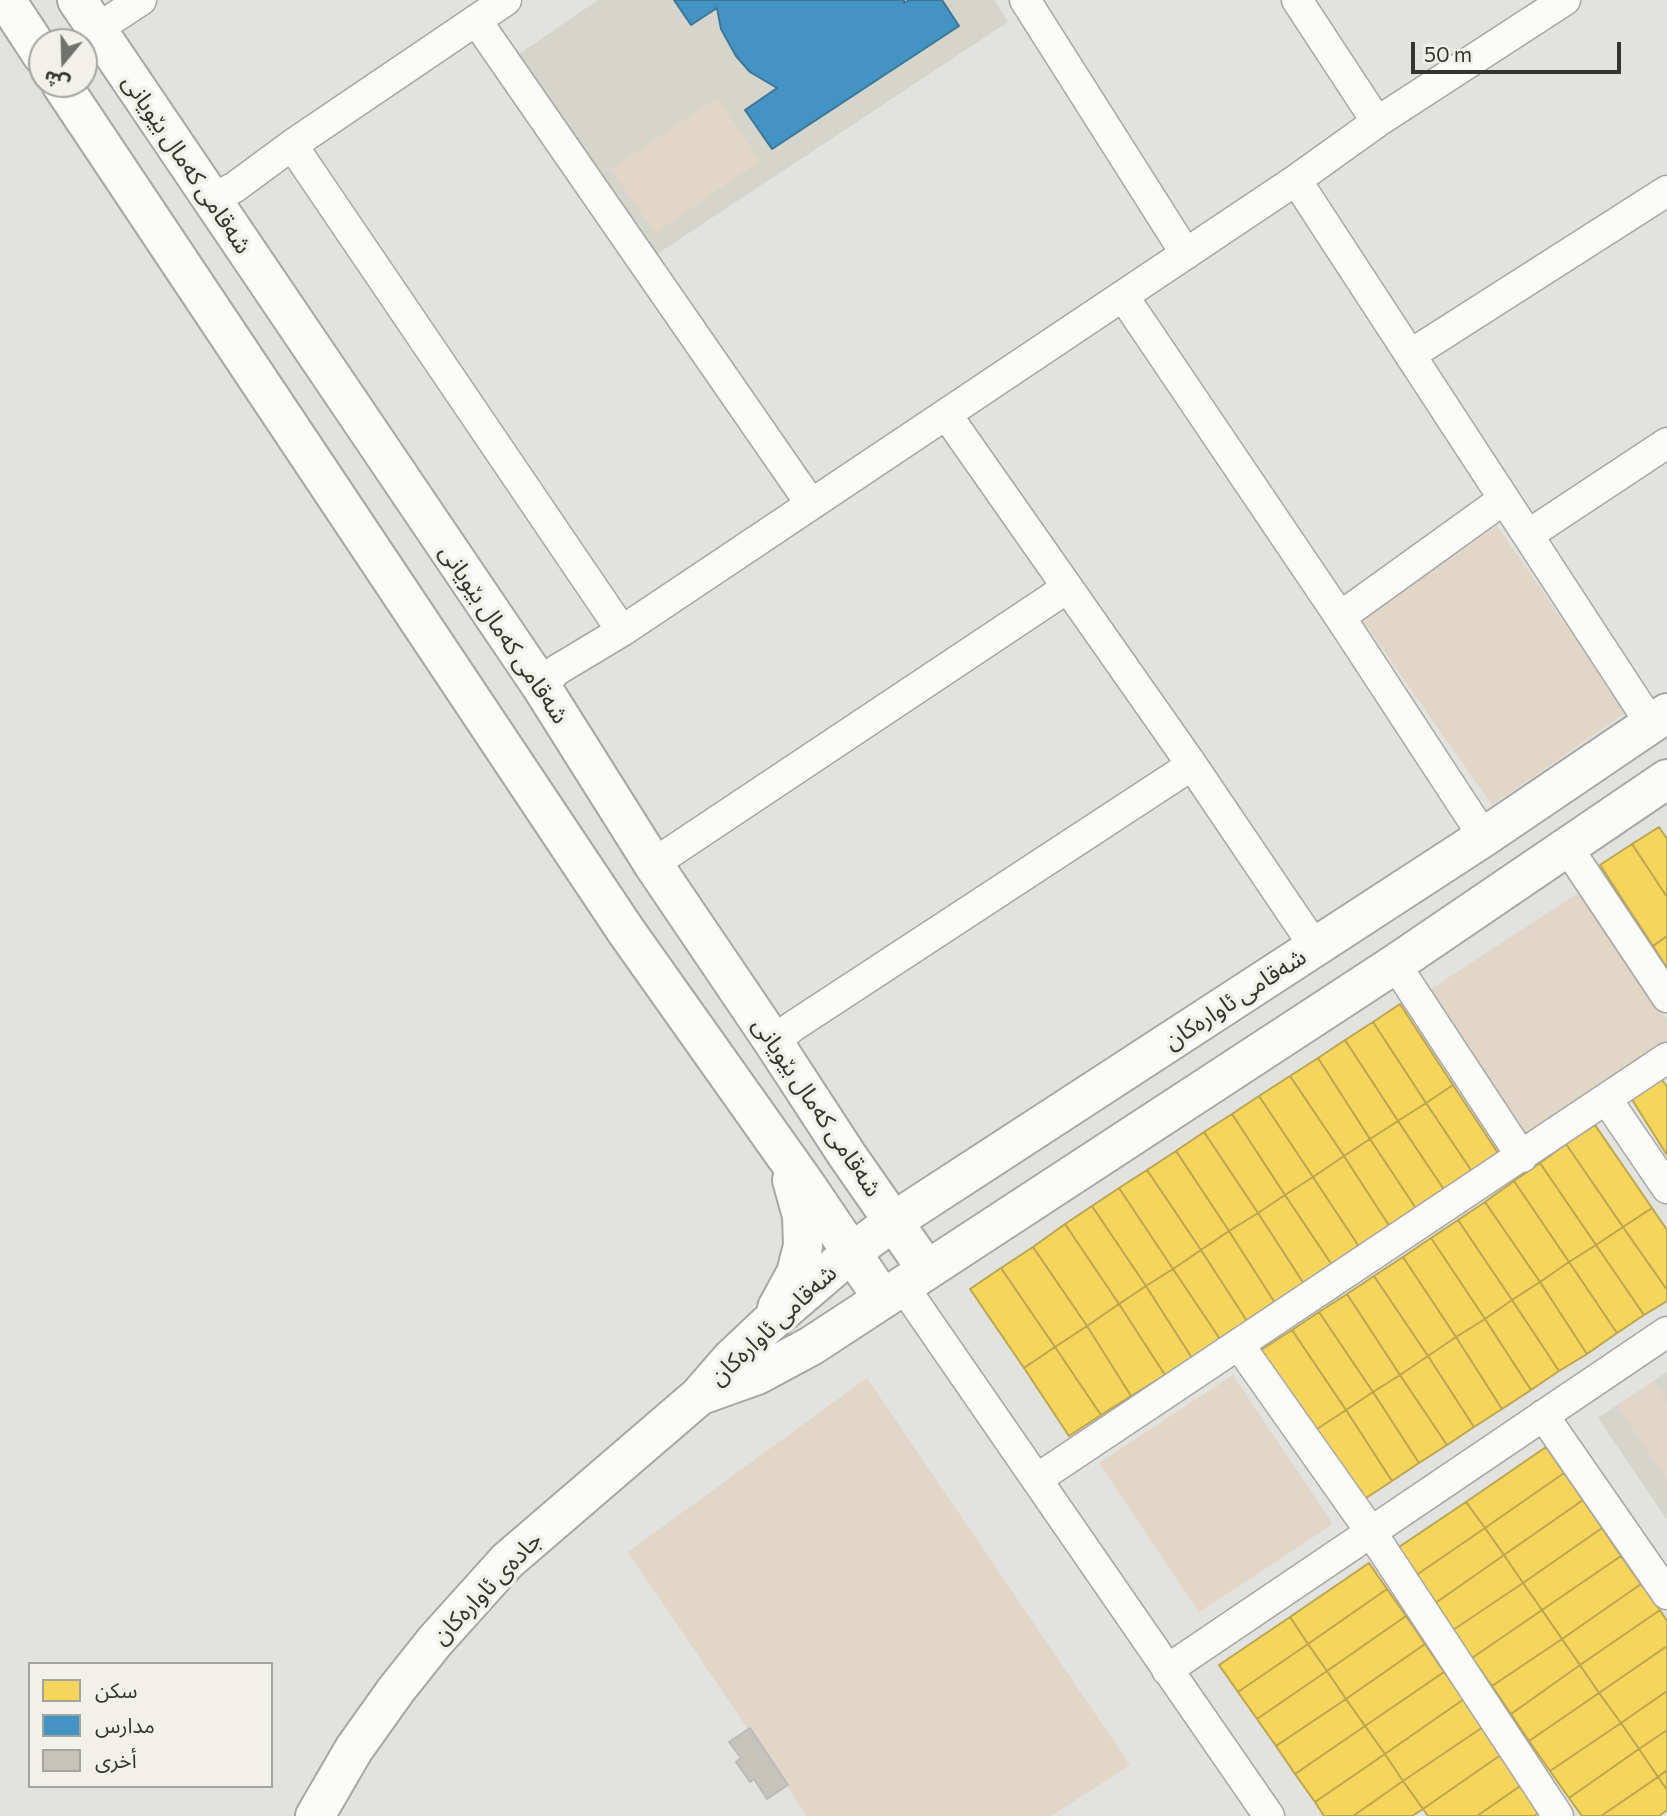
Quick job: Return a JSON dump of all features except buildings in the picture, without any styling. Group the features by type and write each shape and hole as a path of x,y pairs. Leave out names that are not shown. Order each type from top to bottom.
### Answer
{"main road":[{"path":"6,0 28,34"},
{"name":"شەقامی کەمال بێویانی","path":"87,15 541,685 653,864 894,1221 904,1285"},
{"path":"70,98 626,931 851,1253 904,1285"},
{"name":"شەقامی ئاوارەکان","path":"699,1396 731,1359 767,1325 851,1253 894,1221 1484,837 1659,718"},
{"name":"شەقامی ئاوارەکان","path":"699,1396 757,1375 784,1361 904,1285 1395,964 1667,779"},
{"path":"795,1170 847,1155"},
{"path":"767,1325 796,1273 803,1246 795,1170"},
{"name":"جادەی ئاوارەکان","path":"316,1816 338,1774 389,1699 470,1601 507,1561 699,1396"}],"street":[{"path":"87,15 141,0"},
{"path":"211,200 235,187 292,145 506,0"},
{"path":"1026,0 1186,254"},
{"path":"1297,0 1377,122"},
{"path":"541,685 556,670 622,631 1296,180 1546,5"},
{"path":"476,20 811,504"},
{"path":"292,145 622,631"},
{"path":"1296,180 1528,535 1659,718"},
{"path":"1410,355 1667,191"},
{"path":"1123,296 1340,617 1484,837"},
{"path":"946,414 1192,765 1315,947"},
{"path":"1528,535 1667,443"},
{"path":"1340,617 1504,499"},
{"path":"653,864 1067,588"},
{"path":"774,1043 792,1027 1192,765"},
{"path":"1567,847 1667,998"},
{"path":"1395,964 1522,1157"},
{"path":"1037,1479 1667,1058"},
{"path":"1607,1100 1667,1188"},
{"path":"904,1285 1269,1816"},
{"path":"1167,1670 1667,1332"},
{"path":"1239,1345 1371,1532 1558,1816"},
{"path":"1543,1415 1667,1594"}],"shaded area":[{"path":"598,0 994,0 1008,22 657,254 519,54"},
{"path":"717,98 760,161 655,233 611,169"},
{"path":"1497,526 1627,712 1492,805 1362,620"},
{"path":"1581,891 1667,1020 1667,1045 1527,1138 1428,991"},
{"path":"1667,1372 1667,1520 1598,1418"},
{"path":"1233,1375 1333,1524 1199,1612 1099,1463"},
{"path":"867,1378 1130,1765 1051,1816 807,1816 628,1552"},
{"path":"1654,1381 1667,1402 1667,1480 1617,1405"}]}
